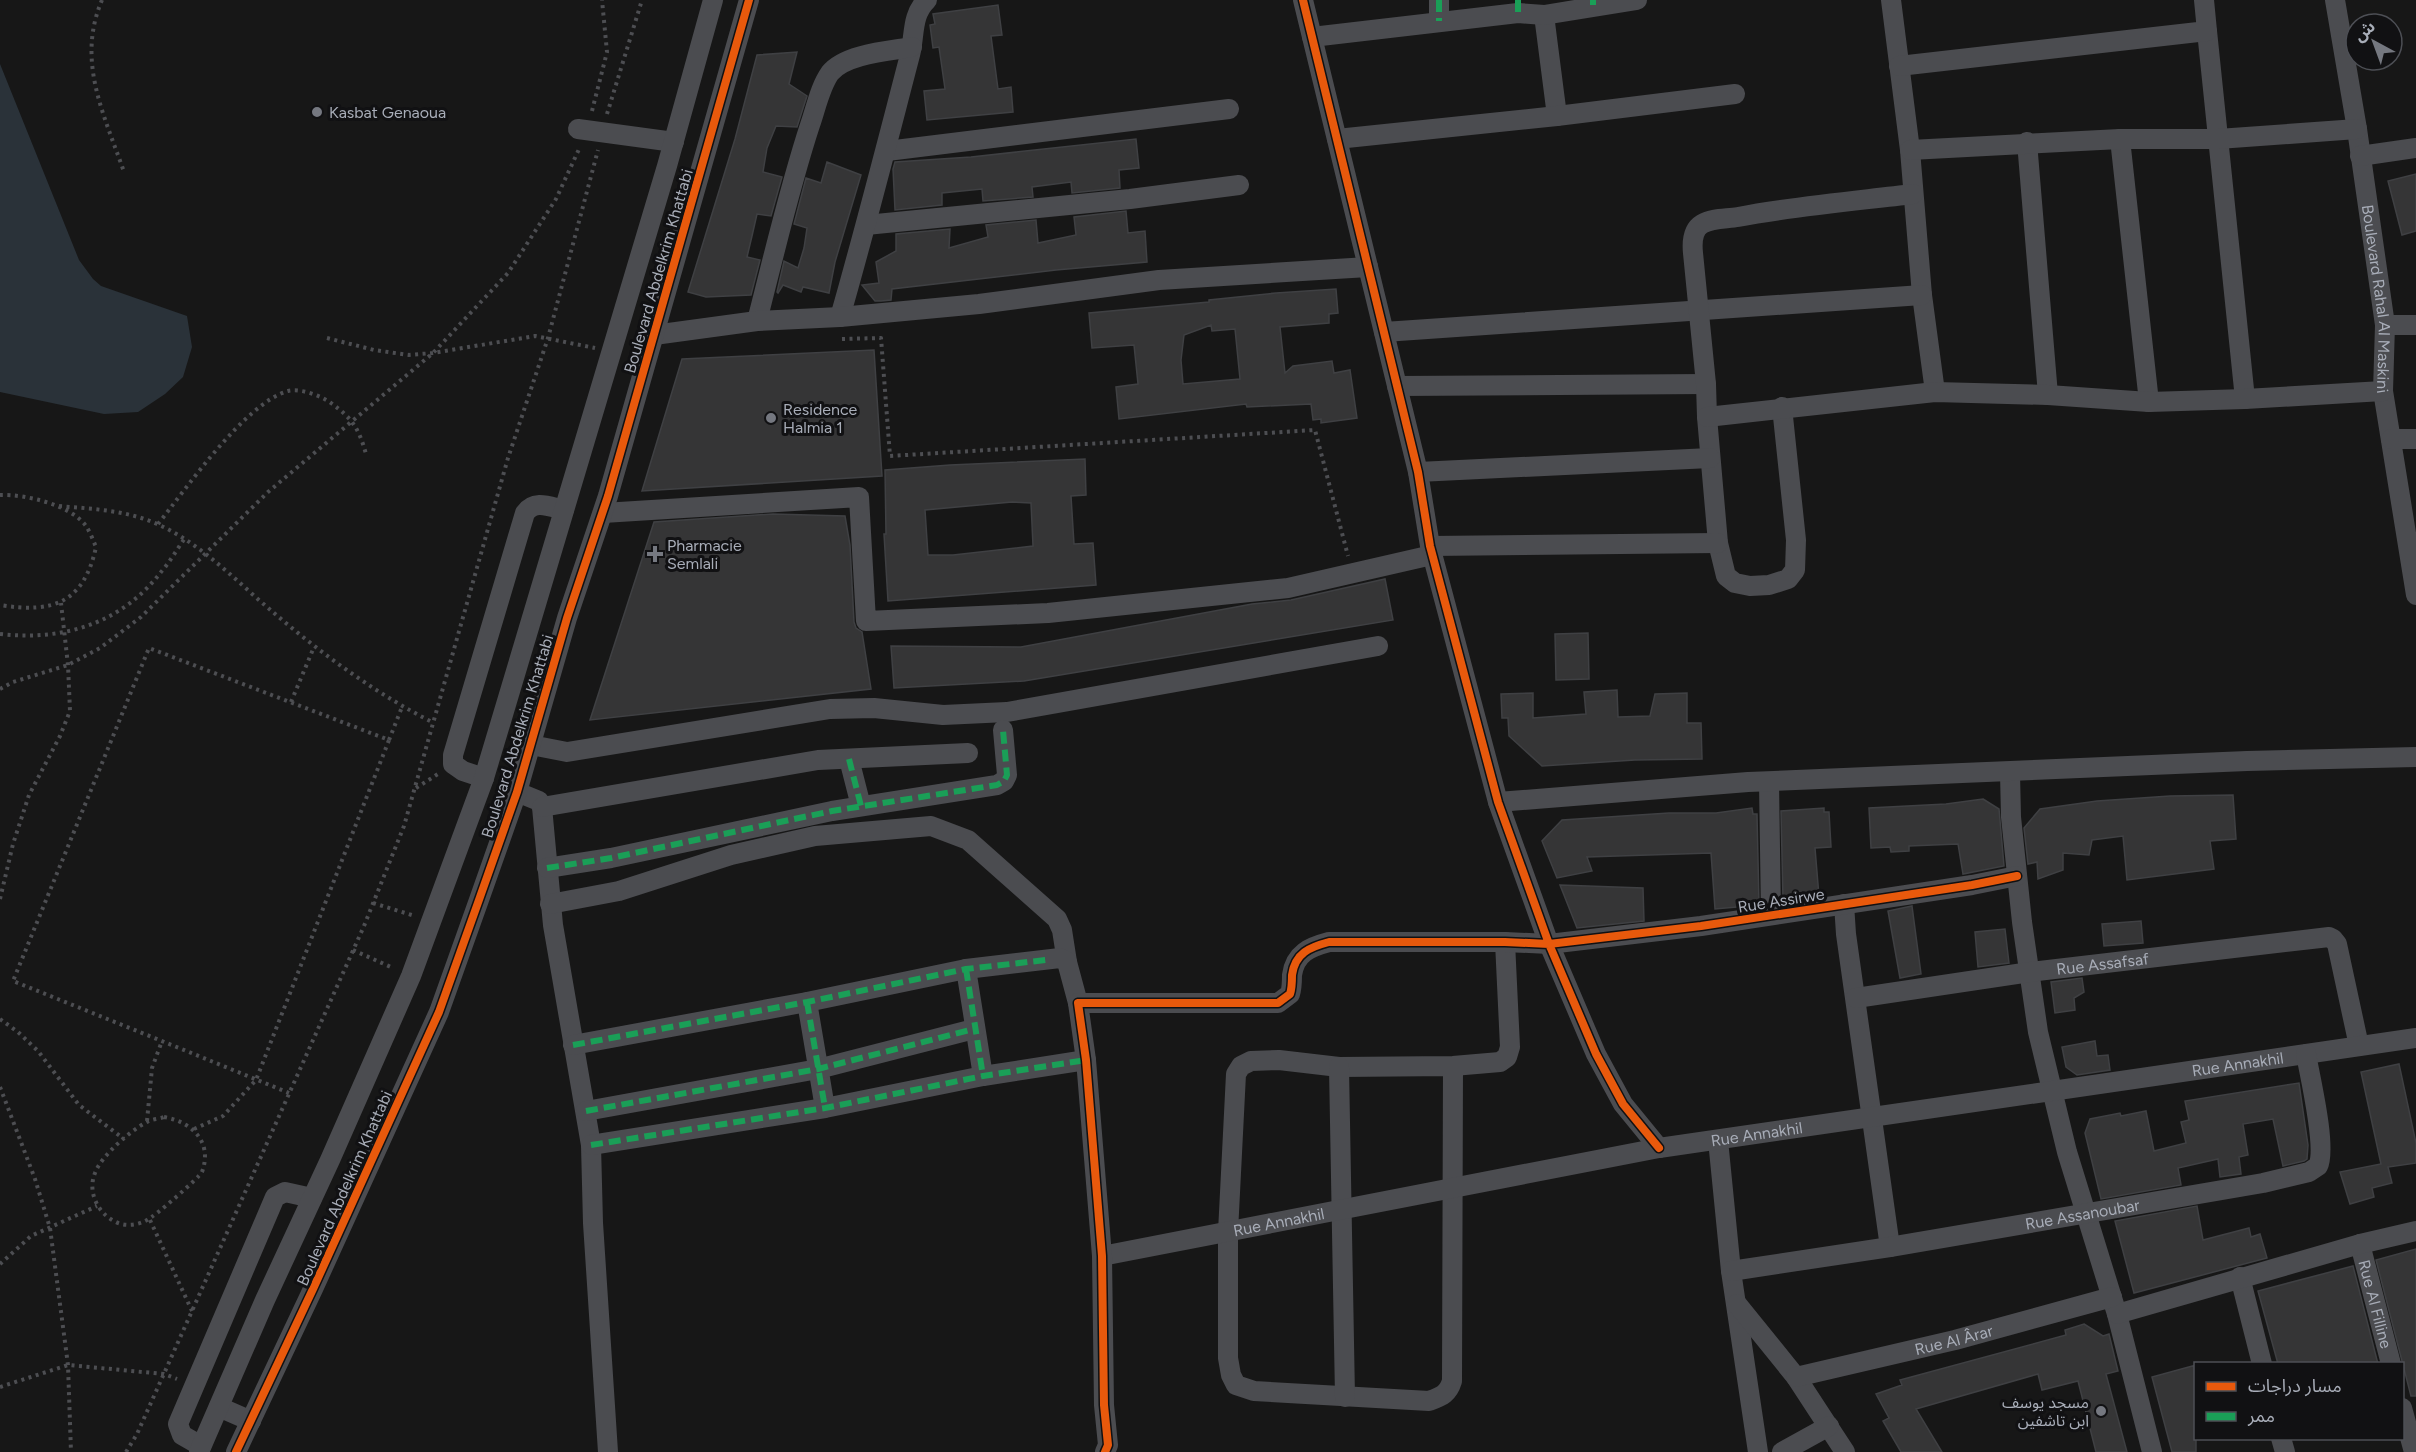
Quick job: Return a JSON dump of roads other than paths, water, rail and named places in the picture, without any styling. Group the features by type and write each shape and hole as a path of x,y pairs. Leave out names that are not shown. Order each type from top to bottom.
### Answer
{"street":[{"name":"Boulevard Abdelkrim Khattabi","path":"200,1449 411,976 484,778 668,166 713,0"},
{"name":"Boulevard Abdelkrim Khattabi","path":"236,1452 439,1011 517,792 567,618 603,513 749,0"},
{"path":"840,317 886,151 912,47 914,25 919,8 927,0"},
{"path":"1303,0 1418,472 1431,551 1498,802 1549,944 1608,1077 1630,1113 1659,1148"},
{"path":"1439,0 1439,21"},
{"path":"1312,37 1439,21 1518,6 1544,15 1593,3 1637,0"},
{"path":"1891,0 1910,150 1922,295 1935,392"},
{"path":"2204,0 2245,399"},
{"name":"Boulevard Rahal Al Maskini","path":"2335,0 2357,129 2385,325 2383,391 2416,595"},
{"path":"1544,15 1557,116"},
{"path":"1899,66 2207,31"},
{"path":"757,321 798,164 821,91 831,73 843,63 861,56 912,47"},
{"path":"1337,139 1557,116 1735,94"},
{"path":"886,151 1229,110"},
{"path":"1910,150 2027,142 2218,139 2357,129"},
{"path":"589,130 674,142"},
{"path":"2120,139 2149,402"},
{"path":"2027,142 2048,395"},
{"path":"2360,156 2416,148"},
{"path":"668,166 677,158 689,161 692,166 693,172 682,224 682,240"},
{"path":"866,225 1130,200 1239,185"},
{"path":"1782,407 1796,540 1797,560 1793,575 1769,585 1750,586 1735,583 1726,576 1718,543 1692,242 1695,232 1701,224 1764,212 1913,195"},
{"path":"654,335 757,321 840,317 979,304 1159,280 1368,267"},
{"path":"1384,332 1922,295"},
{"path":"2385,325 2416,325"},
{"path":"1397,386 1706,384"},
{"path":"1707,417 1935,392 2048,395 2149,402 2383,391"},
{"path":"2391,439 2416,439"},
{"path":"1418,472 1710,458"},
{"path":"603,513 859,497 866,621 1048,613 1288,588 1431,551 1718,543"},
{"path":"484,778 463,771 453,764 453,755 525,513 530,506 536,504 564,510"},
{"path":"531,745 567,752 830,710 874,708 943,715 1007,712 1378,646"},
{"path":"548,868 611,858 861,806 997,785 1007,776 1003,730"},
{"path":"542,807 806,762 968,753"},
{"path":"1498,802 1769,782 2247,761 2416,757"},
{"path":"849,759 861,806"},
{"path":"2010,773 2017,876 2038,1032 2067,1152 2114,1305 2152,1452"},
{"path":"1769,782 1771,915"},
{"path":"517,792 539,801 542,807 550,904 591,1145 593,1223 608,1452"},
{"path":"550,904 619,891 731,855 815,836 931,826 968,840 1057,919 1062,930 1078,1003 1086,1060 1102,1257 1104,1405 1108,1445 1106,1452"},
{"name":"Rue Assirwe","path":"1078,1003 1278,1003 1290,994 1299,957 1310,947 1329,942 1549,944 1701,926 2017,876"},
{"path":"1844,904 1846,934 1890,1247"},
{"name":"Rue Assafsaf","path":"1856,998 2030,972 2332,937 2337,944 2360,1046"},
{"path":"1453,1066 1452,1381 1449,1390 1446,1394 1430,1401 1254,1391 1239,1387 1233,1382 1228,1358 1228,1232 1234,1102 1238,1070 1251,1061 1279,1060 1339,1067 1453,1066 1500,1062 1508,1054 1509,1004 1505,942"},
{"path":"573,1045 807,1002 966,969 1060,958 1068,962"},
{"path":"966,969 983,1076"},
{"path":"807,1002 825,1108"},
{"path":"586,1111 818,1069 974,1029"},
{"name":"Rue Annakhil","path":"1102,1257 1659,1148 2416,1038"},
{"name":"Rue Assanoubar","path":"1731,1271 2085,1215 2263,1183 2315,1168 2320,1162 2319,1137 2306,1054"},
{"path":"591,1145 825,1108 983,1076 1086,1060"},
{"path":"1339,1067 1345,1397"},
{"path":"1718,1140 1731,1271 1758,1452"},
{"path":"200,1449 182,1435 178,1424 275,1197 285,1192 312,1198"},
{"name":"Rue Al Ârar","path":"1796,1377 2240,1277 2416,1231"},
{"name":"Rue Al Filline","path":"2360,1244 2390,1362"},
{"path":"2240,1277 2261,1362"},
{"path":"1737,1304 1796,1377 1845,1452"},
{"path":"219,1407 250,1421"},
{"path":"2404,1412 2414,1452"},
{"path":"1782,1452 1828,1426"}],"place":[{"name":"Kasbat Genaoua","path":"317,112"},
{"name":"Residence Halmia 1","path":"771,418"},
{"name":"Pharmacie Semlali","path":"655,554"},
{"name":"مسجد يوسف ابن تاشفين","path":"2101,1411"}]}
